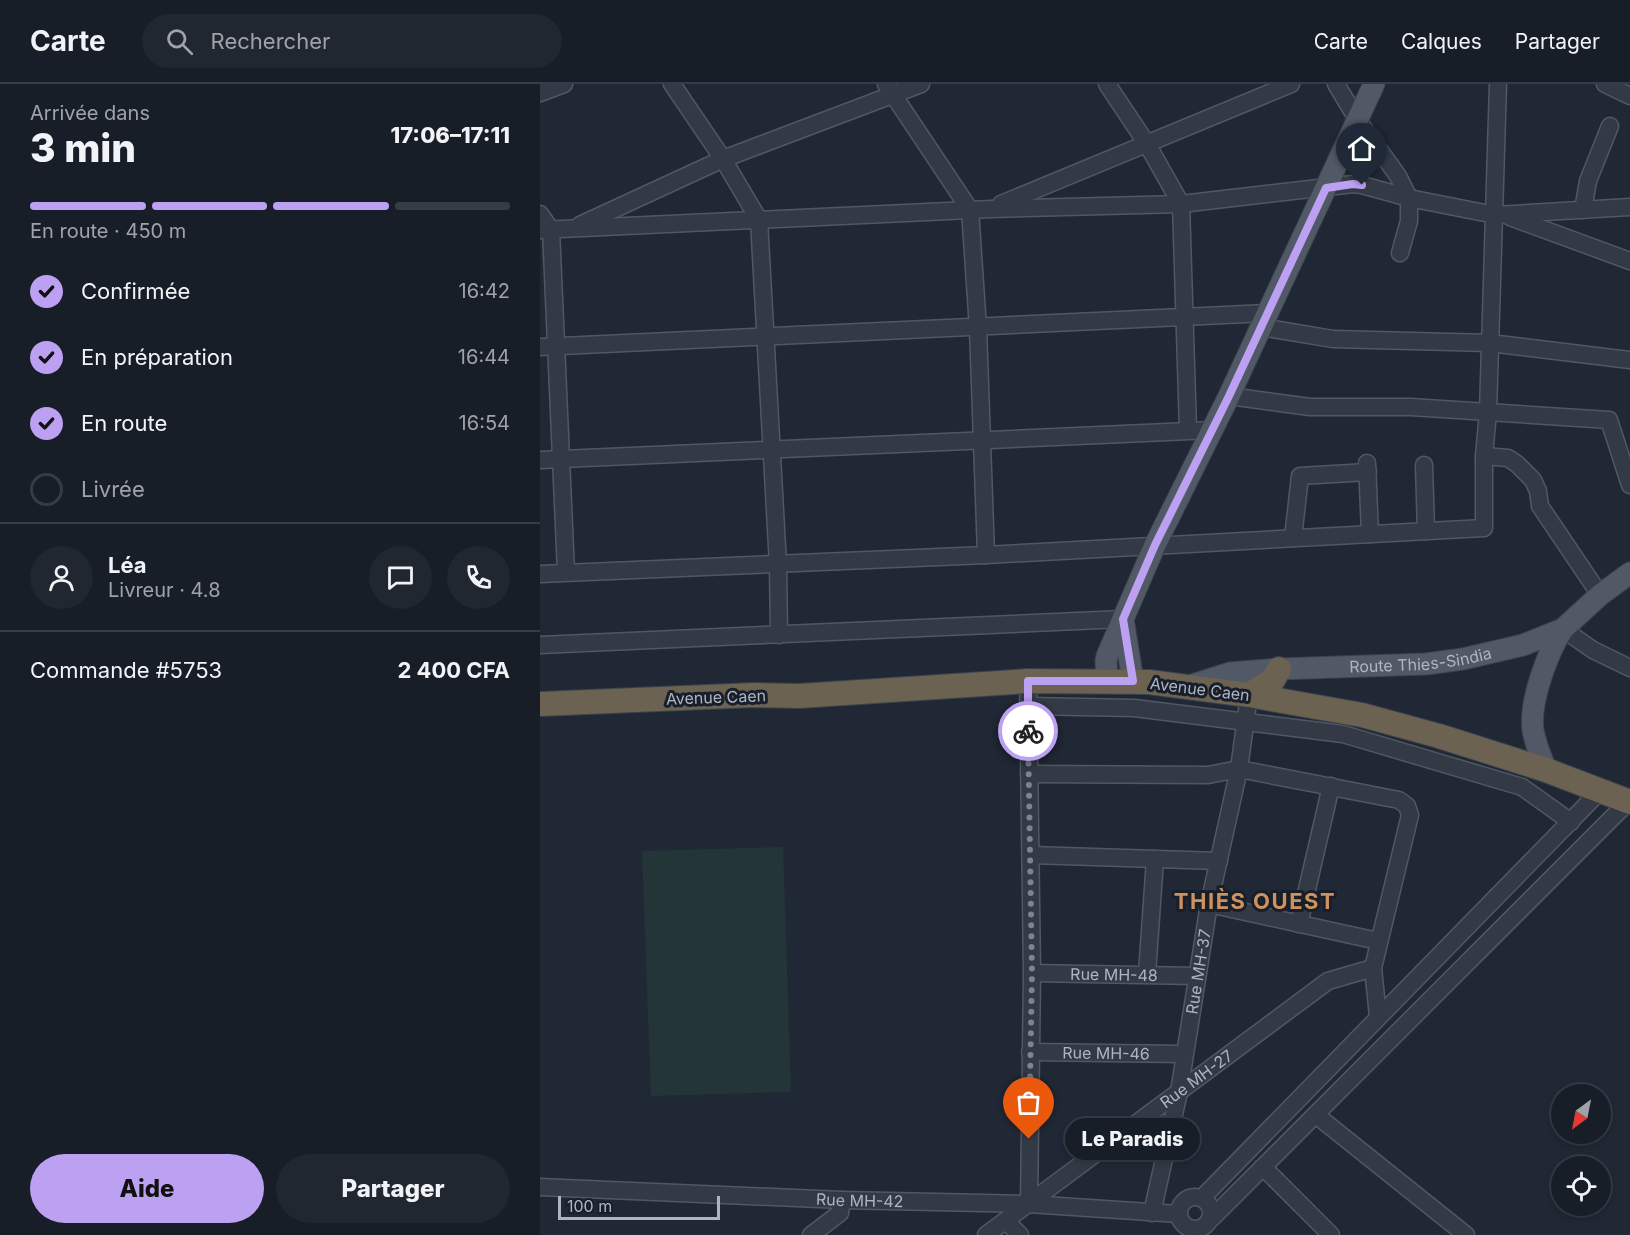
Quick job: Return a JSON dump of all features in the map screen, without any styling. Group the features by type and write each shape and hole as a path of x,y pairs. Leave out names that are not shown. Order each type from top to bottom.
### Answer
{"highway":[{"path":"1249,695 1273,680 1279,669"},
{"name":"Avenue Caen","path":"540,704 754,695 799,696 1028,681 1133,681 1189,686 1362,715 1439,736 1546,770 1630,802"}],"main road":[{"path":"1107,681 1106,661 1155,545 1229,396 1374,84"},
{"name":"Route Thies-Sindia","path":"1189,686 1230,673 1279,669 1389,666 1463,659 1523,645 1563,628 1630,573"},
{"path":"1123,619 1133,681"},
{"path":"1546,770 1533,728 1535,710 1540,679 1548,656 1563,628"}],"street":[{"path":"540,93 564,84"},
{"path":"672,84 723,159 759,220 778,565 779,635"},
{"path":"571,230 723,159 890,90 921,84"},
{"path":"1107,84 1181,204 1188,430"},
{"path":"991,209 1291,84"},
{"path":"1336,84 1357,119 1398,176 1409,198 1409,221 1400,252"},
{"path":"540,574 986,555 1484,528 1484,456 1499,214 1498,84"},
{"path":"1605,84 1630,96"},
{"path":"890,90 970,210 978,328 986,555"},
{"path":"1583,210 1588,182 1610,126"},
{"path":"545,230 991,209 1181,204 1353,184 1409,198 1499,214 1630,261"},
{"path":"1499,214 1630,207"},
{"path":"540,214 545,230 548,346 562,459 566,572"},
{"path":"548,346 766,338 1186,316 1264,320 1333,339 1490,343 1630,360"},
{"path":"1229,396 1310,407 1411,407 1609,420 1630,485"},
{"path":"540,460 1212,430"},
{"path":"1484,456 1508,458 1533,480 1538,491 1540,506 1600,596"},
{"path":"1424,465 1426,531"},
{"path":"1293,538 1300,476 1368,466 1370,534"},
{"path":"540,645 1123,619"},
{"path":"1563,628 1593,650 1630,668"},
{"path":"1028,681 1032,973 1029,1204"},
{"name":"Rue MH-37","path":"1152,1213 1179,1092 1209,904 1239,769 1249,695"},
{"path":"1028,705 1134,708 1343,734 1522,787 1571,822"},
{"path":"1029,774 1208,775 1239,769 1331,786 1405,803 1410,812 1373,968 1378,1016"},
{"path":"1299,924 1331,786"},
{"path":"1202,1198 1601,790"},
{"path":"1212,1218 1212,1210 1208,1202 1202,1198 1194,1196 1182,1202 1182,1225 1193,1230 1207,1225 1630,802"},
{"path":"1030,855 1219,861"},
{"path":"1147,974 1155,859"},
{"path":"1209,904 1378,941"},
{"name":"Rue MH-27","path":"986,1235 1328,981 1373,968"},
{"name":"Rue MH-48","path":"1032,973 1197,976"},
{"name":"Rue MH-46","path":"1030,1052 1184,1054"},
{"path":"1316,1116 1466,1235"},
{"path":"1263,1167 1331,1235"},
{"name":"Rue MH-42","path":"540,1187 842,1200 1029,1204 1152,1213 1182,1225"},
{"path":"811,1235 840,1214 842,1200"},
{"path":"1006,1221 1020,1235"}],"shaded area":[{"path":"783,847 791,1092 651,1096 642,851"}],"way so far":[{"path":"1028,731 1032,973 1029,1139"}],"place":[{"name":"Le Paradis","path":"1029,1139"}],"district":[{"name":"THIÈS OUEST","path":"1255,901"}],"route":[{"path":"1028,731 1028,681 1133,681 1123,619 1155,545 1229,396 1326,188 1362,185"}]}
